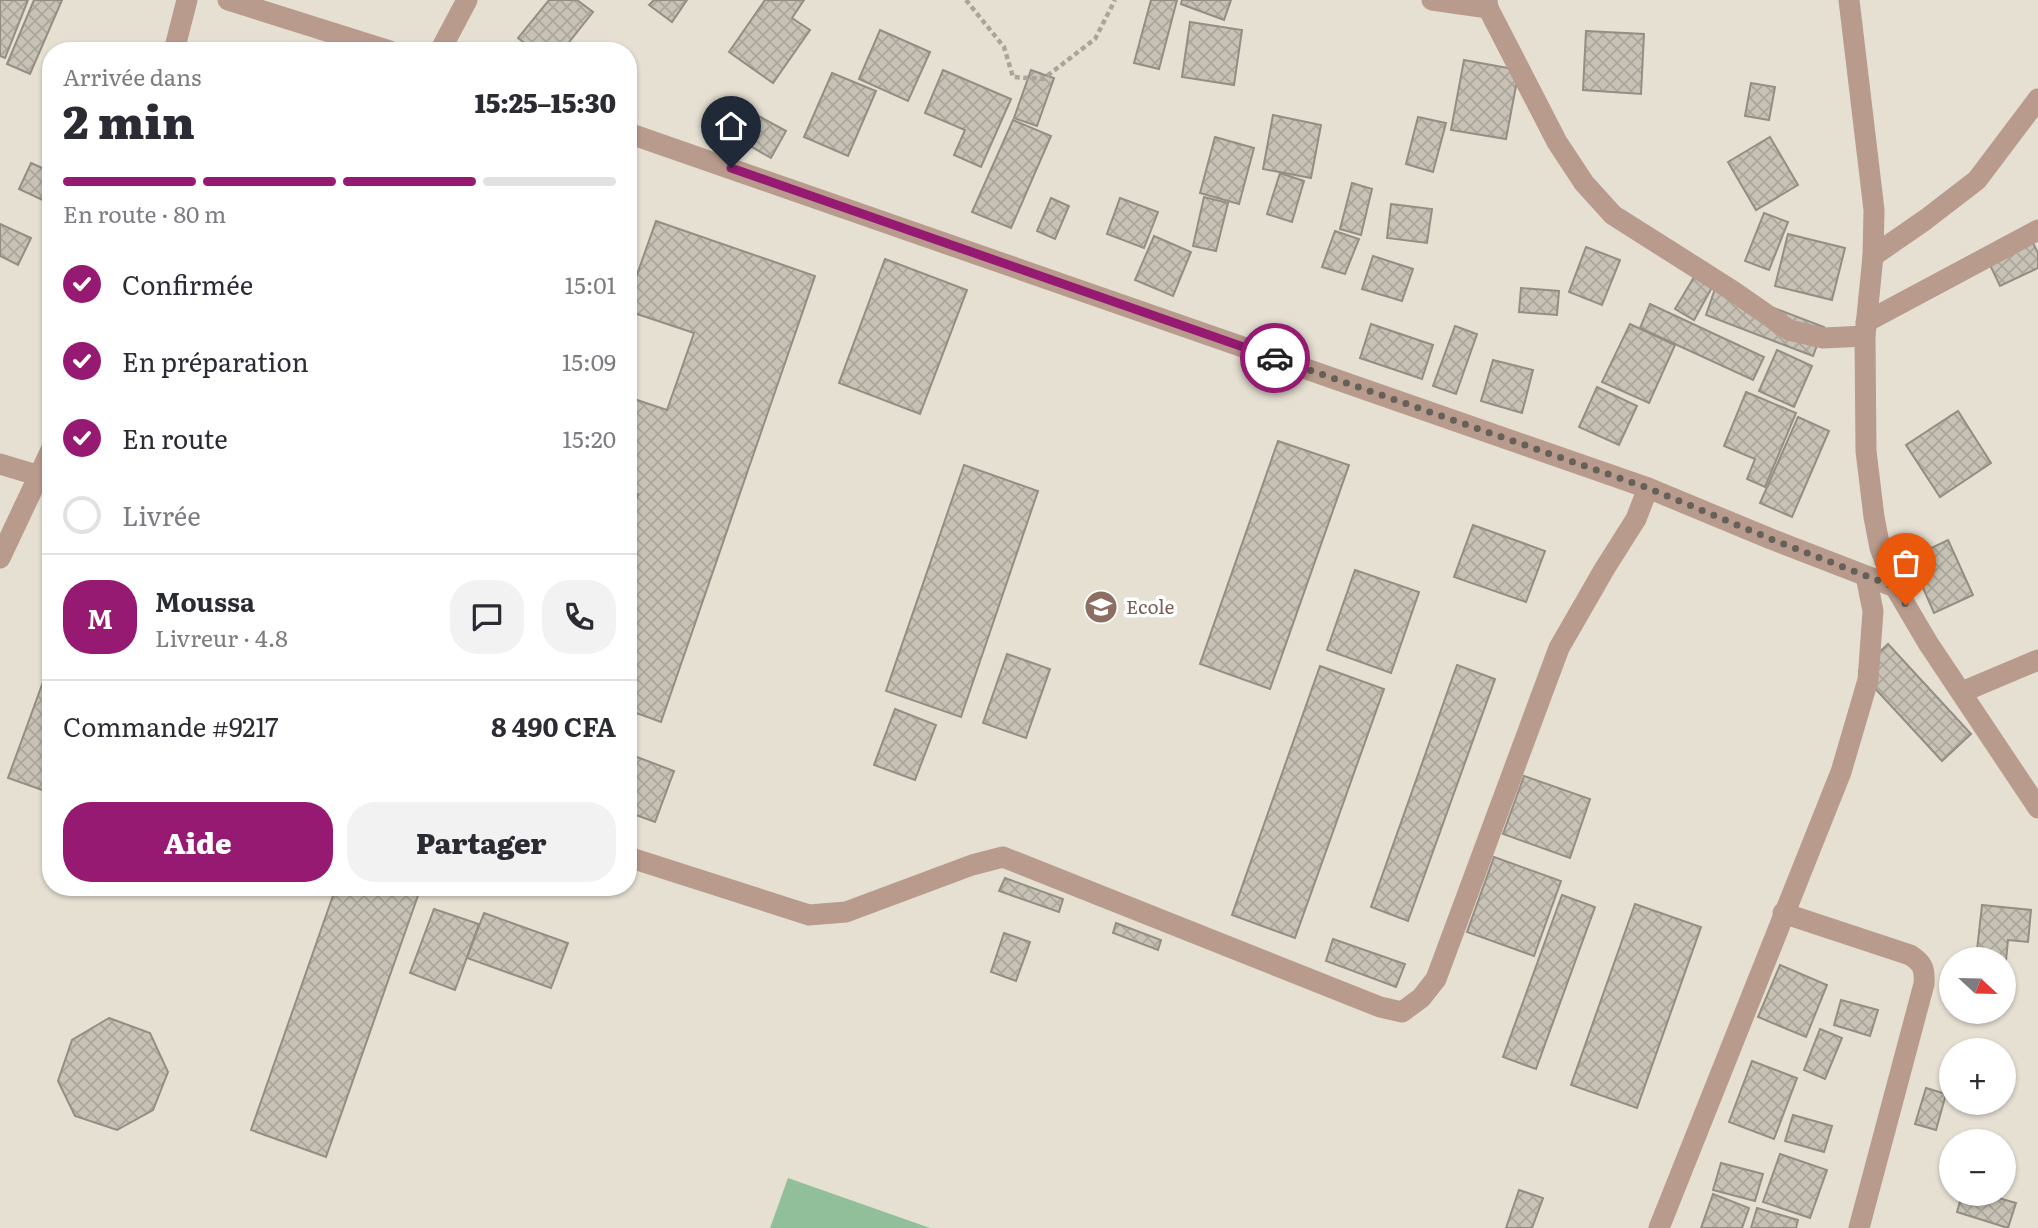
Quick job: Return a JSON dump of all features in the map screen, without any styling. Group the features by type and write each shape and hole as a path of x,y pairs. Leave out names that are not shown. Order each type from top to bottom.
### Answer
{"street":[{"path":"176,42 187,0"},
{"path":"228,0 361,42"},
{"path":"445,42 467,0"},
{"path":"1432,0 1488,4 1557,142 1584,183 1613,215 1789,330 1823,338 1866,329 2038,230"},
{"path":"1849,0 1874,210 1866,329 1866,451 1880,548 1895,587 1928,643 2038,808"},
{"path":"1873,256 1977,180 2038,99"},
{"path":"637,136 1648,488 1895,587"},
{"path":"0,464 40,477"},
{"path":"0,558 42,472"},
{"path":"637,860 809,915 846,912 972,864 1003,857 1380,1007 1402,1012 1421,998 1436,979 1559,648 1636,519 1648,488"},
{"path":"1659,1228 1841,772 1868,680 1873,611 1866,576"},
{"path":"1962,692 2038,660"},
{"path":"1783,913 1910,955 1922,962 1925,972 1859,1228"}],"path":[{"path":"966,0 1004,47 1013,77 1043,79 1095,39 1115,0"}],"green space":[{"path":"788,1178 930,1228 770,1228"}],"building":[{"path":"0,0 28,0 5,58 0,56"},
{"path":"34,0 62,0 30,74 7,64"},
{"path":"549,0 577,0 593,12 569,42 523,42 518,38"},
{"path":"654,0 687,0 672,22 649,5"},
{"path":"765,0 804,0 792,18 810,30 773,83 729,52"},
{"path":"1151,0 1177,0 1159,69 1134,63"},
{"path":"1182,0 1231,0 1224,20 1181,4"},
{"path":"1190,22 1242,30 1234,85 1182,77"},
{"path":"880,30 930,52 908,101 859,79"},
{"path":"1586,31 1644,34 1641,94 1583,90"},
{"path":"1464,60 1519,70 1506,139 1451,130"},
{"path":"943,70 1011,99 981,167 954,155 965,130 925,113"},
{"path":"1031,70 1054,78 1037,126 1014,118"},
{"path":"832,73 876,91 848,156 804,137"},
{"path":"1751,83 1775,87 1769,120 1745,116"},
{"path":"746,109 786,131 771,158 731,135"},
{"path":"1273,115 1321,125 1311,178 1263,169"},
{"path":"1418,117 1446,123 1433,172 1406,164"},
{"path":"1013,120 1051,136 1011,228 972,212"},
{"path":"1215,137 1254,148 1239,204 1200,193"},
{"path":"1770,137 1798,185 1756,210 1728,162"},
{"path":"31,163 42,168 42,200 19,189"},
{"path":"1280,173 1304,181 1292,222 1267,214"},
{"path":"1352,183 1372,189 1361,235 1340,229"},
{"path":"1204,197 1228,203 1216,251 1193,246"},
{"path":"1051,198 1069,206 1055,239 1037,231"},
{"path":"1120,198 1158,212 1144,248 1107,234"},
{"path":"1391,204 1432,209 1427,243 1387,238"},
{"path":"1764,213 1788,222 1769,270 1745,261"},
{"path":"656,221 815,276 661,722 637,713 637,400 667,410 694,333 637,314 637,275"},
{"path":"0,224 31,238 18,265 0,256"},
{"path":"1335,231 1359,239 1345,274 1322,267"},
{"path":"1788,234 1845,248 1832,300 1775,286"},
{"path":"1154,236 1191,252 1173,296 1135,280"},
{"path":"2033,243 2038,253 2038,268 2000,286 1990,265"},
{"path":"1586,247 1620,260 1602,305 1569,292"},
{"path":"1373,256 1413,269 1402,301 1362,289"},
{"path":"885,259 967,290 920,414 839,383"},
{"path":"1697,272 1715,282 1694,320 1675,309"},
{"path":"1716,286 1824,327 1813,356 1706,315"},
{"path":"1521,288 1559,291 1557,315 1519,312"},
{"path":"1650,304 1764,357 1753,380 1640,328"},
{"path":"1371,324 1433,345 1422,379 1360,358"},
{"path":"1630,324 1675,345 1649,403 1602,382"},
{"path":"1455,326 1477,334 1456,394 1433,386"},
{"path":"1777,350 1812,366 1794,407 1759,391"},
{"path":"1493,360 1533,370 1522,413 1481,401"},
{"path":"1597,387 1637,406 1619,445 1579,427"},
{"path":"1746,392 1796,413 1765,487 1747,479 1755,459 1724,446"},
{"path":"1958,411 1991,463 1940,497 1906,445"},
{"path":"1798,417 1829,431 1792,517 1760,503"},
{"path":"1278,441 1349,465 1270,689 1200,664"},
{"path":"964,465 1038,491 961,717 886,691"},
{"path":"1473,525 1545,551 1526,602 1454,577"},
{"path":"1948,540 1973,595 1934,613 1910,558"},
{"path":"1355,570 1419,592 1391,673 1327,650"},
{"path":"1888,644 1971,734 1942,761 1859,671"},
{"path":"1007,654 1050,669 1026,738 983,723"},
{"path":"1457,665 1495,679 1408,921 1371,907"},
{"path":"1320,666 1384,689 1295,938 1232,915"},
{"path":"42,685 42,790 8,778"},
{"path":"895,709 936,725 915,780 874,765"},
{"path":"637,757 674,771 655,822 637,815"},
{"path":"1524,776 1590,799 1570,858 1503,834"},
{"path":"1494,857 1561,881 1534,956 1467,932"},
{"path":"1005,878 1063,899 1059,912 999,891"},
{"path":"1562,895 1595,907 1536,1069 1503,1057"},
{"path":"333,896 418,896 326,1157 251,1130"},
{"path":"1635,904 1701,927 1637,1108 1571,1085"},
{"path":"1982,905 2031,910 2028,942 2008,940 2007,947 1977,947"},
{"path":"434,909 479,924 455,990 410,973"},
{"path":"484,913 568,943 551,988 467,958"},
{"path":"1116,923 1161,940 1158,950 1113,933"},
{"path":"1004,933 1030,942 1016,981 991,972"},
{"path":"1333,939 1405,964 1396,987 1326,961"},
{"path":"1780,965 1827,985 1806,1037 1758,1017"},
{"path":"1841,1000 1878,1010 1870,1036 1834,1025"},
{"path":"109,1018 150,1033 168,1072 153,1110 117,1130 75,1116 58,1081 72,1040"},
{"path":"1820,1029 1842,1038 1825,1079 1804,1070"},
{"path":"1752,1061 1797,1078 1774,1139 1729,1122"},
{"path":"1926,1088 1939,1092 1940,1115 1936,1130 1915,1124"},
{"path":"1793,1115 1832,1126 1824,1152 1785,1141"},
{"path":"1780,1154 1827,1170 1810,1218 1763,1202"},
{"path":"1721,1163 1763,1174 1755,1201 1713,1190"},
{"path":"1519,1190 1543,1198 1532,1228 1506,1228"},
{"path":"1713,1194 1749,1208 1742,1228 1701,1228"},
{"path":"1959,1206 2015,1206 2008,1228 1957,1212"},
{"path":"1757,1208 1798,1220 1796,1228 1751,1228"}],"way so far":[{"path":"1275,358 1648,488 1895,587 1906,605"}],"place":[{"name":"Ecole","path":"1101,607"}],"route":[{"path":"731,168 1275,358"}]}
